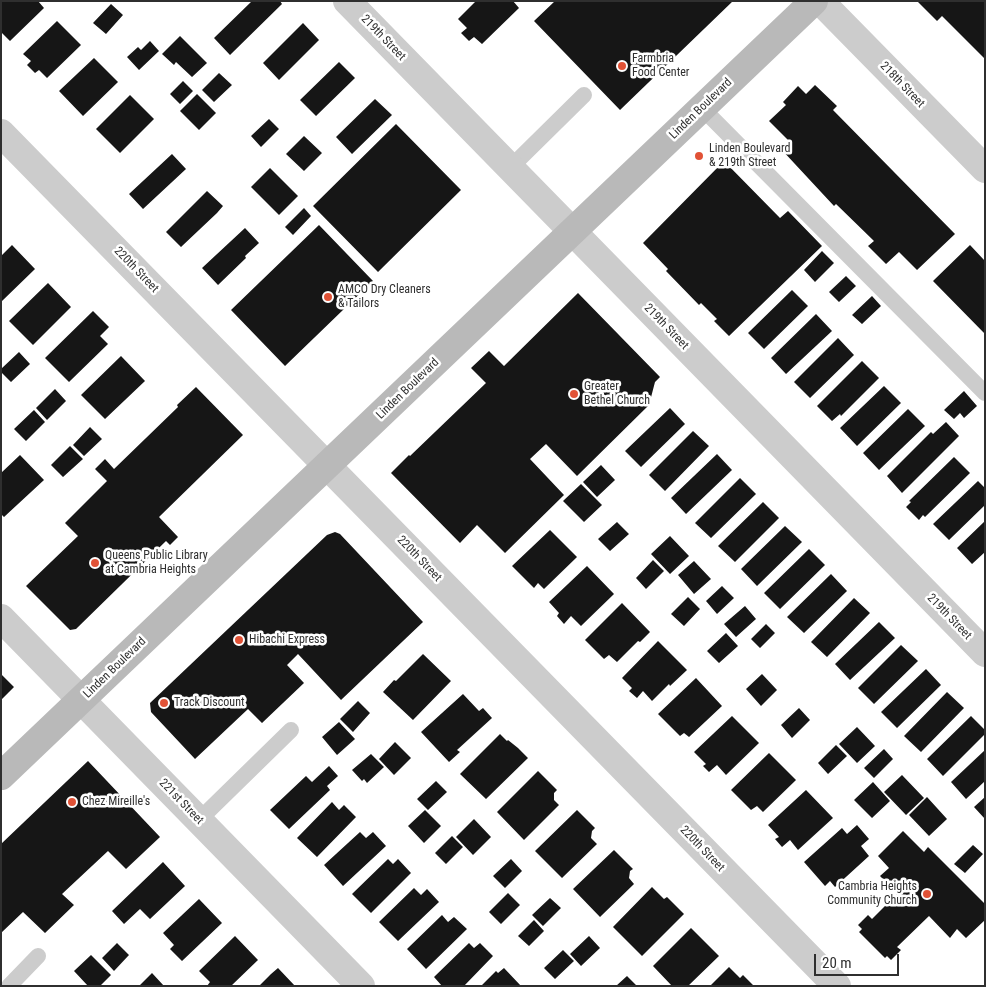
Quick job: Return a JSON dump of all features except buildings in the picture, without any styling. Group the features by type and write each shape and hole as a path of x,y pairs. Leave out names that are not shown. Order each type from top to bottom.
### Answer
{"main road":[{"name":"Linden Boulevard","path":"1,776 814,1"}],"street":[{"name":"219th Street","path":"347,1 985,653"},
{"name":"218th Street","path":"820,1 985,170"},
{"name":"220th Street","path":"1,133 837,986"},
{"name":"221st Street","path":"1,618 362,986"}],"lane":[{"path":"510,168 584,95"},
{"path":"702,108 985,394"},
{"path":"199,820 291,730"},
{"path":"8,986 38,956"}],"place":[{"name":"Farmbria Food Center","path":"622,66"},
{"name":"Linden Boulevard & 219th Street","path":"699,156"},
{"name":"AMCO Dry Cleaners & Tailors","path":"328,297"},
{"name":"Greater Bethel Church","path":"574,394"},
{"name":"Queens Public Library at Cambria Heights","path":"95,563"},
{"name":"Hibachi Express","path":"239,640"},
{"name":"Track Discount","path":"164,703"},
{"name":"Chez Mireille's","path":"72,802"},
{"name":"Cambria Heights Community Church","path":"927,894"}]}
